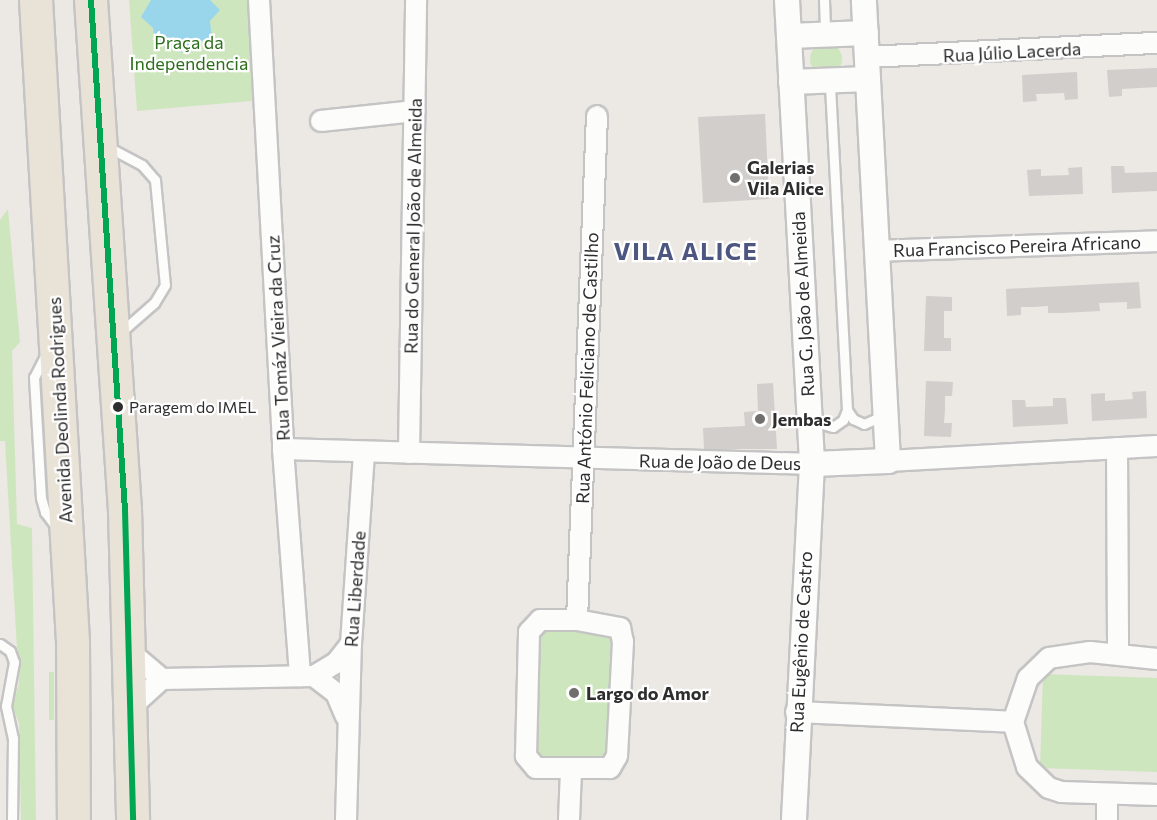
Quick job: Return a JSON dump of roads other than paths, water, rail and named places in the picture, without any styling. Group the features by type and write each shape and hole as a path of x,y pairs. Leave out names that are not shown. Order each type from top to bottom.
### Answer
{"highway":[{"name":"Avenida Deolinda Rodrigues","path":"36,0 73,642 75,820"},
{"path":"91,0 100,141 131,499 133,820"}],"street":[{"name":"Rua Tomáz Vieira da Cruz","path":"259,0 283,449 307,676"},
{"name":"Rua do General João de Almeida","path":"409,453 416,0"},
{"name":"Rua G. João de Almeida","path":"787,0 812,464"},
{"path":"864,0 888,461"},
{"path":"789,36 866,33"},
{"name":"Rua Júlio Lacerda","path":"868,68 1157,43"},
{"path":"791,82 829,80 868,68"},
{"path":"321,121 414,111"},
{"name":"Rua António Feliciano de Castilho","path":"577,620 597,116"},
{"name":"Rua Francisco Pereira Africano","path":"877,250 1157,241"},
{"name":"Rua de João de Deus","path":"283,449 583,460 812,464 1157,446"},
{"path":"1117,448 1119,652"},
{"name":"Rua Liberdade","path":"346,820 351,644 364,453"},
{"name":"Rua Eugênio de Castro","path":"794,820 796,712 812,464"},
{"path":"540,620 577,620 612,624 620,628 623,642 614,763 604,770 571,771 536,768 530,763 524,749 529,632 540,620"},
{"path":"133,705 162,679 307,676 336,663 351,644"},
{"path":"1157,658 1119,652 1090,652 1048,658 1028,678 1013,722 1020,754 1038,780 1061,792 1157,795"},
{"path":"131,653 162,679"},
{"path":"307,676 336,693 348,724"},
{"path":"796,712 1013,722"},
{"path":"569,820 571,771"},
{"path":"1107,794 1107,820"}],"lane":[{"path":"824,0 825,34"},
{"path":"810,420 833,427 843,420 847,410 829,80"},
{"path":"100,141 142,165 155,180 165,285 119,359"},
{"path":"847,410 858,422 869,423 881,418 885,407"},
{"path":"0,645 10,651 14,662 6,706 13,738 12,820"}],"water":[{"path":"151,0 210,0 220,10 210,21 212,40 192,41 182,53 171,43 155,44 153,28 141,17"}],"place":[{"name":"Galerias Vila Alice","path":"735,178"},
{"name":"Paragem do IMEL","path":"118,407"},
{"name":"Jembas","path":"760,419"},
{"name":"Largo do Amor","path":"574,693"}],"district":[{"name":"VILA ALICE","path":"686,251"}],"park label":[{"name":"Praça da Independencia","path":"189,53"}]}
